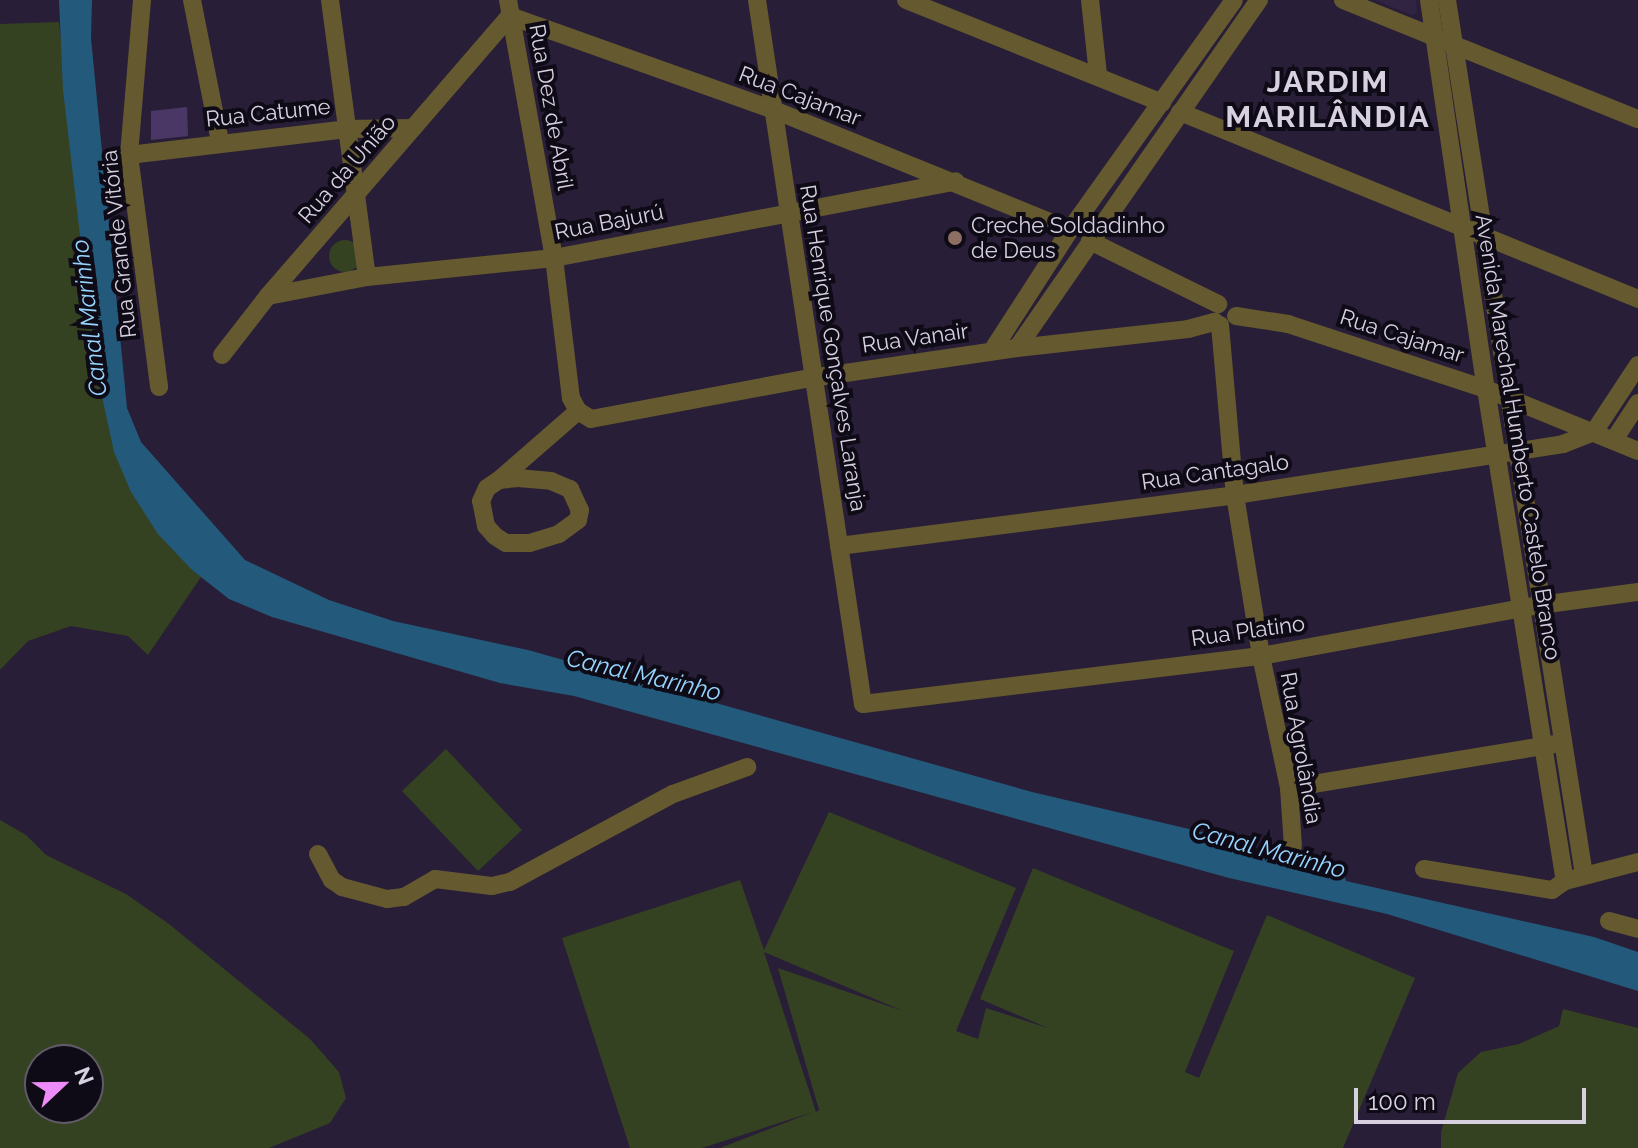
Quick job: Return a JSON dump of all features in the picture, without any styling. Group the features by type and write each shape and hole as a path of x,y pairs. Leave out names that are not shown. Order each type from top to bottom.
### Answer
{"street":[{"name":"Rua Grande Vitória","path":"142,0 129,155 159,387"},
{"path":"192,0 220,142"},
{"path":"330,0 367,277"},
{"name":"Rua Henrique Gonçalves Laranja","path":"757,0 811,378 863,704"},
{"path":"906,0 1162,103"},
{"path":"1090,0 1098,75"},
{"path":"992,351 1070,230 1234,0"},
{"path":"1017,348 1259,0"},
{"path":"1343,0 1638,119"},
{"name":"Avenida Marechal Humberto Castelo Branco","path":"1429,0 1520,609 1543,746 1575,878"},
{"name":"Avenida Marechal Humberto Castelo Branco","path":"1447,0 1562,743 1575,878"},
{"name":"Rua Cajamar","path":"509,8 956,181 1070,230"},
{"name":"Rua da União","path":"222,355 268,296 413,128 509,8"},
{"name":"Rua Dez de Abril","path":"509,8 554,258 571,398 578,411"},
{"path":"1180,112 1638,299"},
{"name":"Rua Catume","path":"129,155 346,129 413,128"},
{"name":"Rua Bajurú","path":"268,296 367,277 554,258 956,181"},
{"name":"Rua Cajamar","path":"1090,241 1222,317 1288,324 1486,389 1638,451"},
{"name":"Rua Vanair","path":"578,411 591,419 811,378 992,351 1188,329 1222,317"},
{"name":"Rua Agrolândia","path":"1222,317 1235,495 1261,656 1289,788 1293,846"},
{"path":"1594,432 1638,365"},
{"path":"1614,440 1638,403"},
{"path":"499,480 518,478 562,484 577,498 578,520 570,529 547,539 506,543 495,536 481,514 481,501 487,488 578,411"},
{"name":"Rua Cantagalo","path":"839,546 1235,495 1563,444 1594,432"},
{"name":"Rua Platino","path":"863,704 1261,656 1540,605 1638,592"},
{"path":"1289,788 1562,743"},
{"path":"318,854 332,880 342,887 387,899 404,897 435,879 492,886 510,882 673,794 747,767"},
{"path":"1424,869 1552,890 1575,878 1638,862"},
{"path":"1609,921 1638,929"}],"shaded area":[{"path":"1375,0 1416,0 1417,12 1412,15"}],"green space":[{"path":"59,22 95,364 192,570 201,577 148,655 128,636 71,626 28,641 0,670 0,24"},
{"path":"345,240 356,245 361,256 356,267 345,272 334,267 329,256 334,245"},
{"path":"446,749 522,830 478,871 402,791"},
{"path":"829,812 1016,888 956,1031 978,1039 986,1008 1048,1028 980,999 1033,868 1234,951 1185,1072 1199,1078 1267,915 1415,978 1343,1148 720,1148 813,1112 702,1148 630,1148 562,938 740,880 764,950","holes":["764,952 903,1011 778,968 819,1110 816,1112"]},
{"path":"0,820 26,835 46,855 126,894 169,924 310,1039 339,1072 346,1098 330,1123 269,1148 0,1148"},
{"path":"1563,1009 1638,1028 1638,1148 1441,1148 1441,1132 1458,1073 1481,1052 1519,1044 1559,1026"}],"water":[{"path":"59,0 92,0 91,38 127,408 141,442 245,560 329,600 393,621 528,650 1032,792 1206,833 1225,846 1344,873 1346,881 1594,937 1638,952 1638,991 1387,914 1229,878 574,696 500,683 272,617 229,599 192,570 158,534 131,492 114,452 95,364 63,90"}],"building":[{"path":"187,107 188,136 151,140 151,111"}],"place":[{"name":"Creche Soldadinho de Deus","path":"955,238"}],"district":[{"name":"JARDIM MARILÂNDIA","path":"1328,99"}],"water label":[{"name":"Canal Marinho","path":"89,318"},
{"name":"Canal Marinho","path":"644,675"},
{"name":"Canal Marinho","path":"1269,850"}]}
